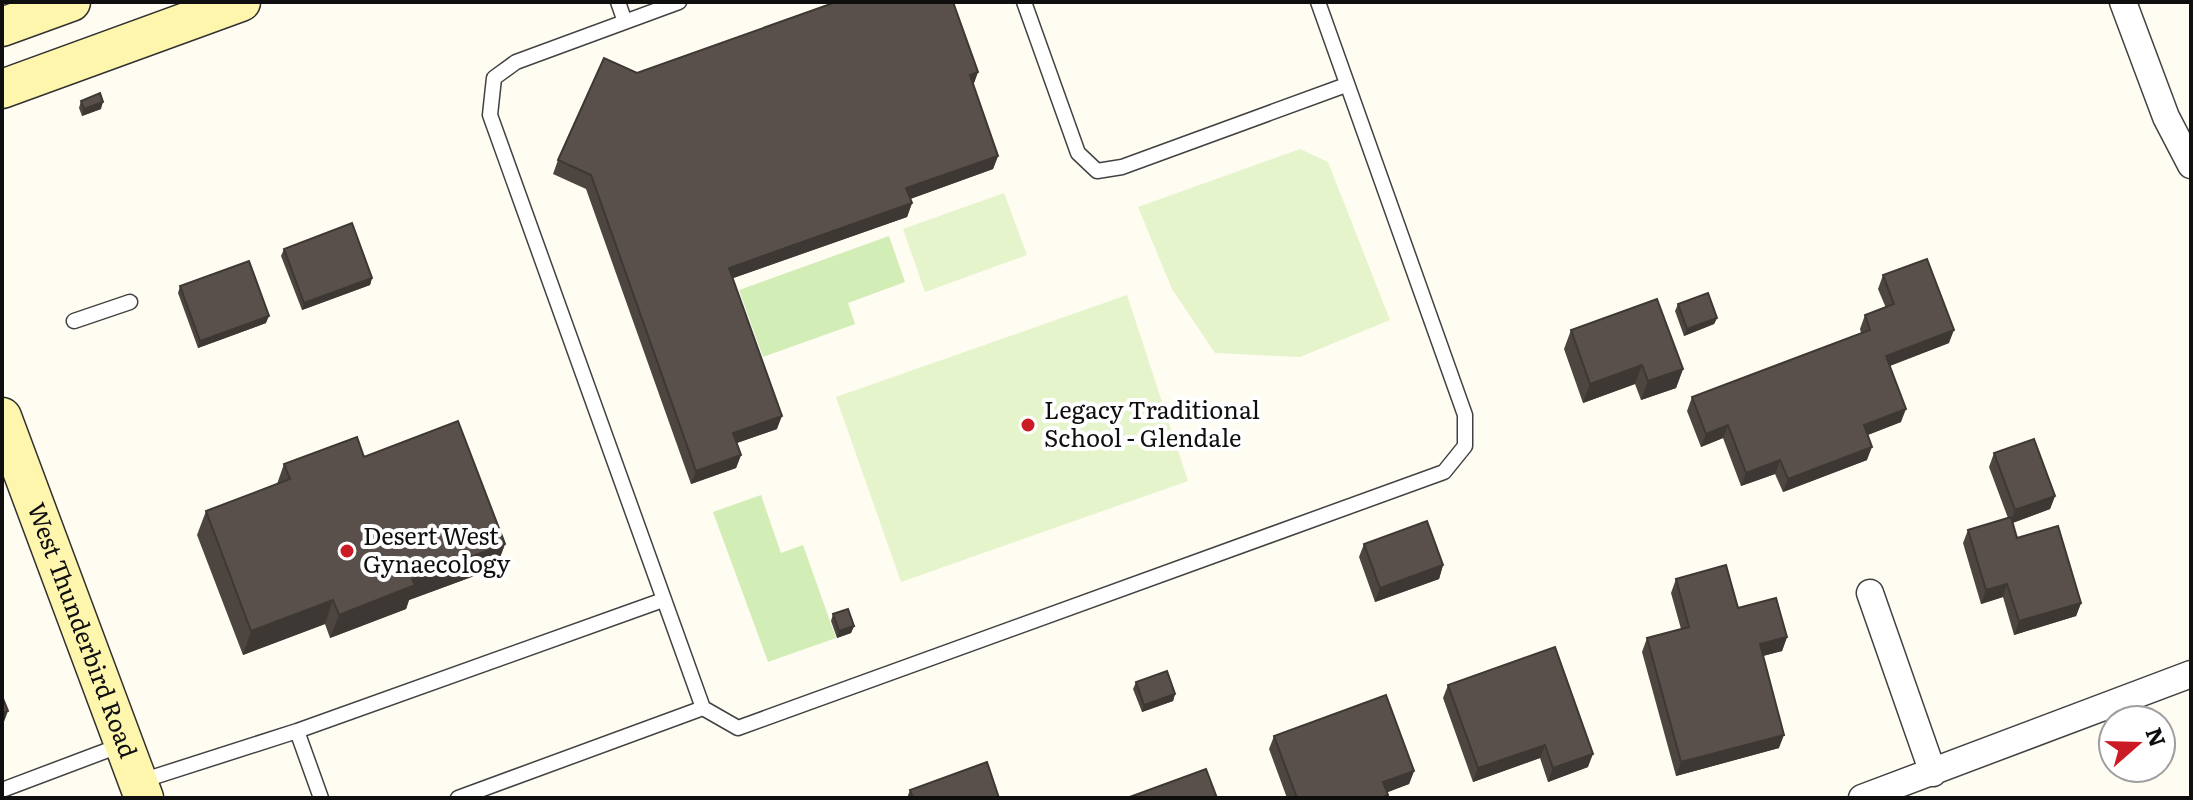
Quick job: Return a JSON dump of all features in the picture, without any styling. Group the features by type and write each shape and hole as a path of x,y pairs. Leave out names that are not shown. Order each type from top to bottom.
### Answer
{"main road":[{"path":"16,16 71,2"},
{"path":"2,89 241,2"},
{"name":"West Thunderbird Road","path":"2,417 141,790"}],"street":[{"path":"2123,2 2166,117 2191,165"},
{"path":"1870,593 1933,773"},
{"path":"1862,798 2191,674"}],"lane":[{"path":"618,2 625,22"},
{"path":"679,2 516,62 494,78 490,115 703,708 738,728 1444,472 1465,446 1465,415 1318,2"},
{"path":"1024,2 1078,153 1097,171 1122,167 1346,85"},
{"path":"74,321 130,302"},
{"path":"141,790 663,600"},
{"path":"458,798 703,708"},
{"path":"297,731 321,798"},
{"path":"2,790 124,744"}],"green space":[{"path":"1300,149 1328,162 1390,320 1300,357 1215,353 1172,289 1138,207"},
{"path":"1004,193 1027,255 925,292 903,229"},
{"path":"889,236 905,282 848,303 855,324 763,357 739,290"},
{"path":"1127,295 1188,481 901,582 836,397"},
{"path":"761,495 781,553 803,545 836,638 768,662 713,512"}],"building":[{"path":"836,2 953,2 978,72 970,75 998,156 906,188 912,203 729,268 782,416 733,433 741,455 696,471 591,175 558,160 604,58 637,73"},
{"path":"100,93 103,102 84,109 81,101"},
{"path":"352,223 372,278 304,303 284,249"},
{"path":"1927,259 1954,330 1886,356 1906,409 1864,425 1872,447 1788,479 1780,460 1746,473 1728,425 1706,434 1692,397 1870,330 1865,315 1894,304 1883,275"},
{"path":"249,261 269,316 200,341 180,286"},
{"path":"1708,293 1717,318 1687,329 1678,304"},
{"path":"1657,299 1683,369 1648,381 1642,365 1590,384 1571,330"},
{"name":"Desert West Gynaecology","path":"458,421 505,544 412,579 415,585 339,615 333,600 251,631 206,511 290,479 284,464 357,437 364,457"},
{"path":"2034,439 2055,496 2015,510 1994,453"},
{"path":"2011,517 2017,538 2058,526 2081,603 2019,621 2007,584 1986,590 1968,530"},
{"path":"1427,521 1443,565 1380,588 1364,544"},
{"path":"1726,565 1738,608 1776,598 1787,637 1760,644 1784,735 1681,762 1647,638 1689,627 1676,579"},
{"path":"848,609 854,626 839,631 833,614"},
{"path":"1555,647 1593,754 1553,768 1545,745 1478,768 1448,685"},
{"path":"1167,671 1175,694 1144,705 1136,682"},
{"path":"1386,695 1414,771 1383,782 1388,795 1381,798 1297,798 1274,736"},
{"path":"2,696 8,711 2,713"},
{"path":"987,762 999,798 913,798 910,790"},
{"path":"1206,769 1217,798 1127,798"}],"place":[{"name":"Legacy Traditional School - Glendale","path":"1028,425"},
{"name":"Desert West Gynaecology","path":"347,551"}]}
